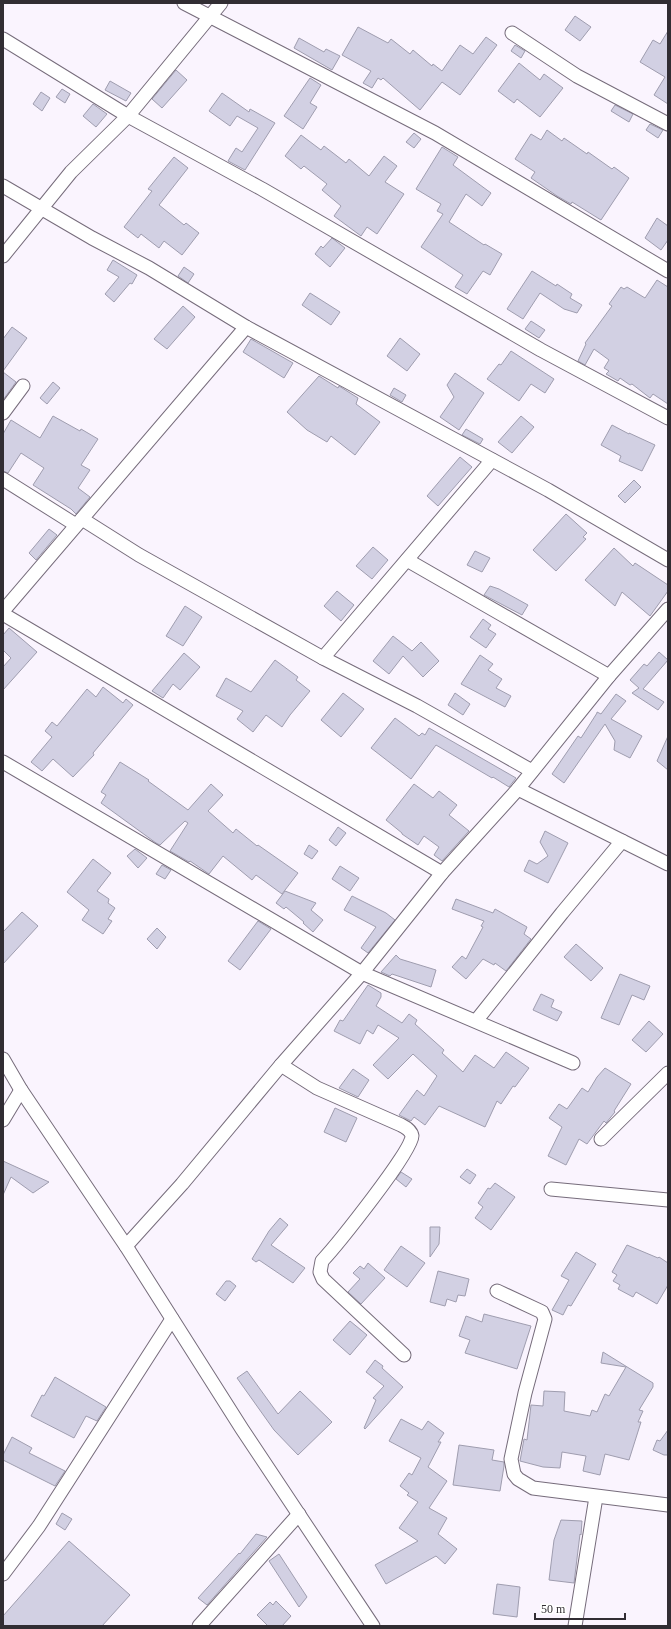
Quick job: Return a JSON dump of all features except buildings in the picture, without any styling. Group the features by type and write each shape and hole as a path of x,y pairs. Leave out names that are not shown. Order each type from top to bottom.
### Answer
{"street":[{"path":"184,3 435,133 668,271"},
{"path":"3,256 40,208 71,172 128,116 221,3"},
{"path":"512,33 577,76 668,124"},
{"path":"3,40 128,116 262,189 542,350 668,418"},
{"path":"3,186 92,238 148,268 246,327 548,490 668,560"},
{"path":"246,327 3,613 442,873"},
{"path":"3,413 23,386"},
{"path":"323,658 492,460"},
{"path":"3,479 323,658 417,706 532,771"},
{"path":"407,560 609,676"},
{"path":"126,1246 187,1179 281,1065 362,973 442,873 518,789 609,676 668,609"},
{"path":"3,762 362,973 573,1063"},
{"path":"518,789 668,864"},
{"path":"476,1021 562,913 622,841"},
{"path":"3,1059 21,1090 126,1246 172,1319 373,1626"},
{"path":"281,1065 317,1088 401,1125 410,1132 412,1136 410,1143 399,1161 322,1262 320,1272 323,1279 404,1355"},
{"path":"601,1139 668,1073"},
{"path":"3,1120 21,1090"},
{"path":"551,1189 668,1200"},
{"path":"497,1291 542,1312 544,1315 543,1326 525,1393 511,1459 514,1474 518,1479 533,1488 596,1497 668,1504"},
{"path":"3,1574 39,1526 172,1319"},
{"path":"575,1626 596,1497"},
{"path":"199,1626 299,1514"}]}
